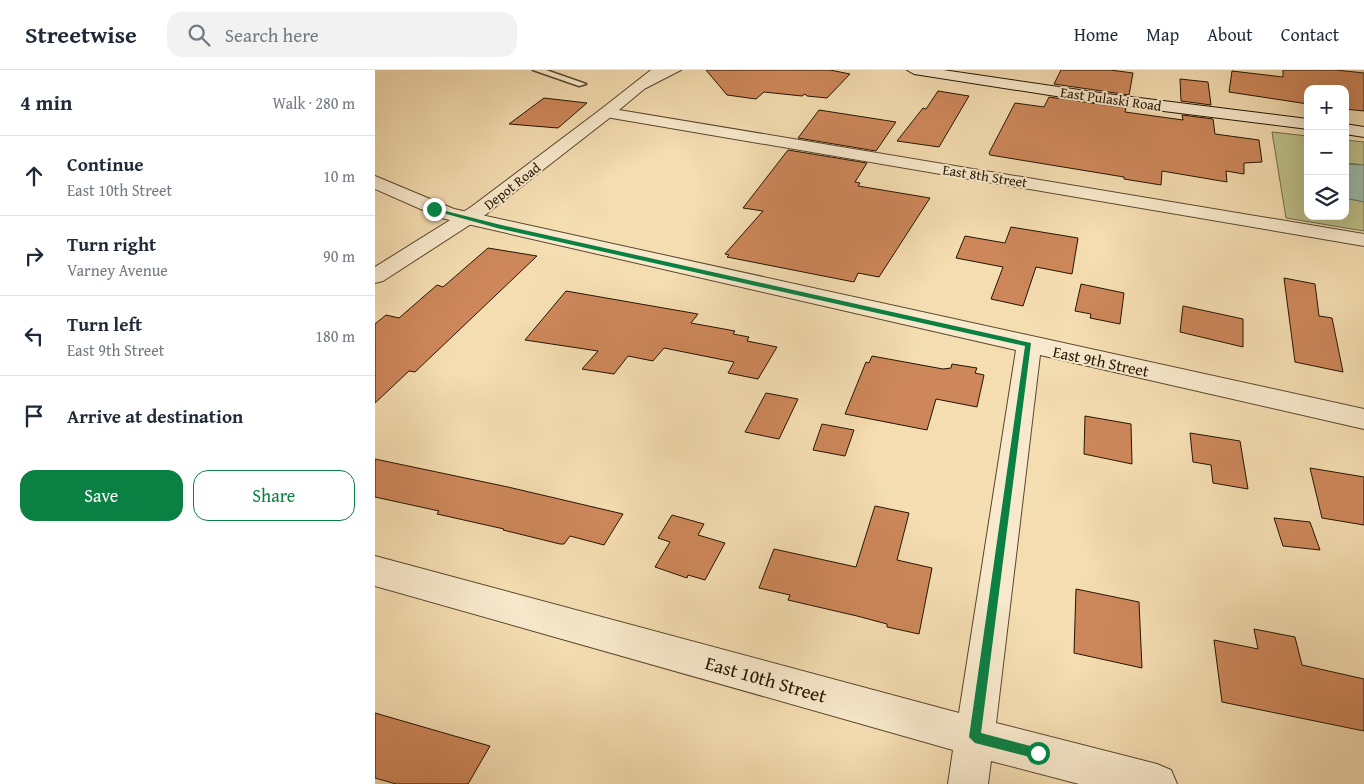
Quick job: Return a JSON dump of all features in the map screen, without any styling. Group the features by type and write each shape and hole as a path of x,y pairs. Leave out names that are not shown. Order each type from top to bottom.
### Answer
{"street":[{"name":"Depot Road","path":"375,276 467,219 660,70"},
{"name":"Depot Road","path":"641,85 674,70"},
{"name":"East Pulaski Road","path":"914,70 1033,88 1304,123"},
{"name":"East 8th Street","path":"606,113 1364,240"},
{"path":"1349,130 1364,132"},
{"name":"East 9th Street","path":"375,182 434,209 467,219 1364,419"},
{"path":"968,784 1029,345"},
{"name":"East 10th Street","path":"375,571 975,737 1157,784"}],"lane":[{"path":"537,70 582,84"}],"green space":[{"path":"1272,132 1304,136 1304,220 1349,220 1349,199 1364,202 1364,231 1286,218"},
{"path":"1349,140 1364,142 1364,165 1349,163"}],"shaded area":[{"path":"1349,164 1364,165 1364,202 1349,199"}],"building":[{"path":"706,70 830,70 850,74 827,98 807,96 805,94 802,96 764,92 756,99 727,95"},
{"path":"1061,70 1110,70 1133,73 1129,95 1054,84"},
{"path":"1283,70 1336,70 1364,73 1364,111 1349,109 1349,85 1304,85 1304,103 1229,92 1232,71 1283,77"},
{"path":"1180,79 1208,82 1211,105 1181,101"},
{"path":"938,91 969,96 939,147 897,141 923,108 926,109"},
{"path":"1049,97 1126,108 1125,112 1183,120 1182,115 1213,119 1215,134 1259,140 1262,162 1244,163 1244,174 1226,171 1227,182 1162,171 1161,185 990,155 989,153 1015,103 1044,107"},
{"path":"544,98 587,103 558,128 509,124"},
{"path":"819,110 896,122 876,151 798,138"},
{"path":"788,150 867,163 855,182 860,183 858,186 930,198 879,277 858,273 854,282 727,257 729,255 725,254 763,211 743,208"},
{"path":"1011,227 1078,238 1072,274 1036,267 1023,306 991,299 1003,267 956,258 965,236 1005,243"},
{"path":"488,248 537,256 415,372 409,371 375,403 375,324 386,315 399,318 437,285 443,287"},
{"path":"1284,278 1315,284 1319,316 1332,318 1343,372 1295,362"},
{"path":"1081,284 1124,293 1120,324 1090,318 1091,314 1075,311"},
{"path":"566,291 698,314 691,323 735,331 733,334 749,337 747,341 777,347 758,379 728,373 734,362 664,348 653,361 628,356 614,374 582,369 598,351 525,340"},
{"path":"1183,306 1243,319 1243,347 1180,332"},
{"path":"872,356 943,369 951,368 952,364 977,368 975,373 984,375 977,407 936,399 927,430 845,414 866,362 869,363"},
{"path":"766,393 798,399 779,439 745,432"},
{"path":"1085,416 1131,424 1132,464 1084,454"},
{"path":"822,424 854,430 845,456 813,450"},
{"path":"1190,433 1240,441 1248,489 1213,483 1211,465 1193,462"},
{"path":"375,459 623,514 604,545 570,536 564,544 560,544 437,514 439,511 375,497"},
{"path":"1310,468 1364,477 1364,525 1322,518"},
{"path":"875,506 909,513 897,560 932,568 919,634 887,627 887,624 857,616 788,600 790,595 759,588 774,549 856,567"},
{"path":"672,515 704,524 698,535 725,543 705,580 688,575 687,578 655,567 670,542 658,538"},
{"path":"1274,518 1310,522 1320,550 1283,546"},
{"path":"1076,589 1139,602 1142,668 1074,653"},
{"path":"1254,629 1295,637 1302,665 1364,679 1364,731 1222,702 1214,640 1258,649"},
{"path":"375,713 490,746 468,784 396,784 375,778"}],"route":[{"path":"434,209 497,226 1029,345 975,737 1038,753"}]}
